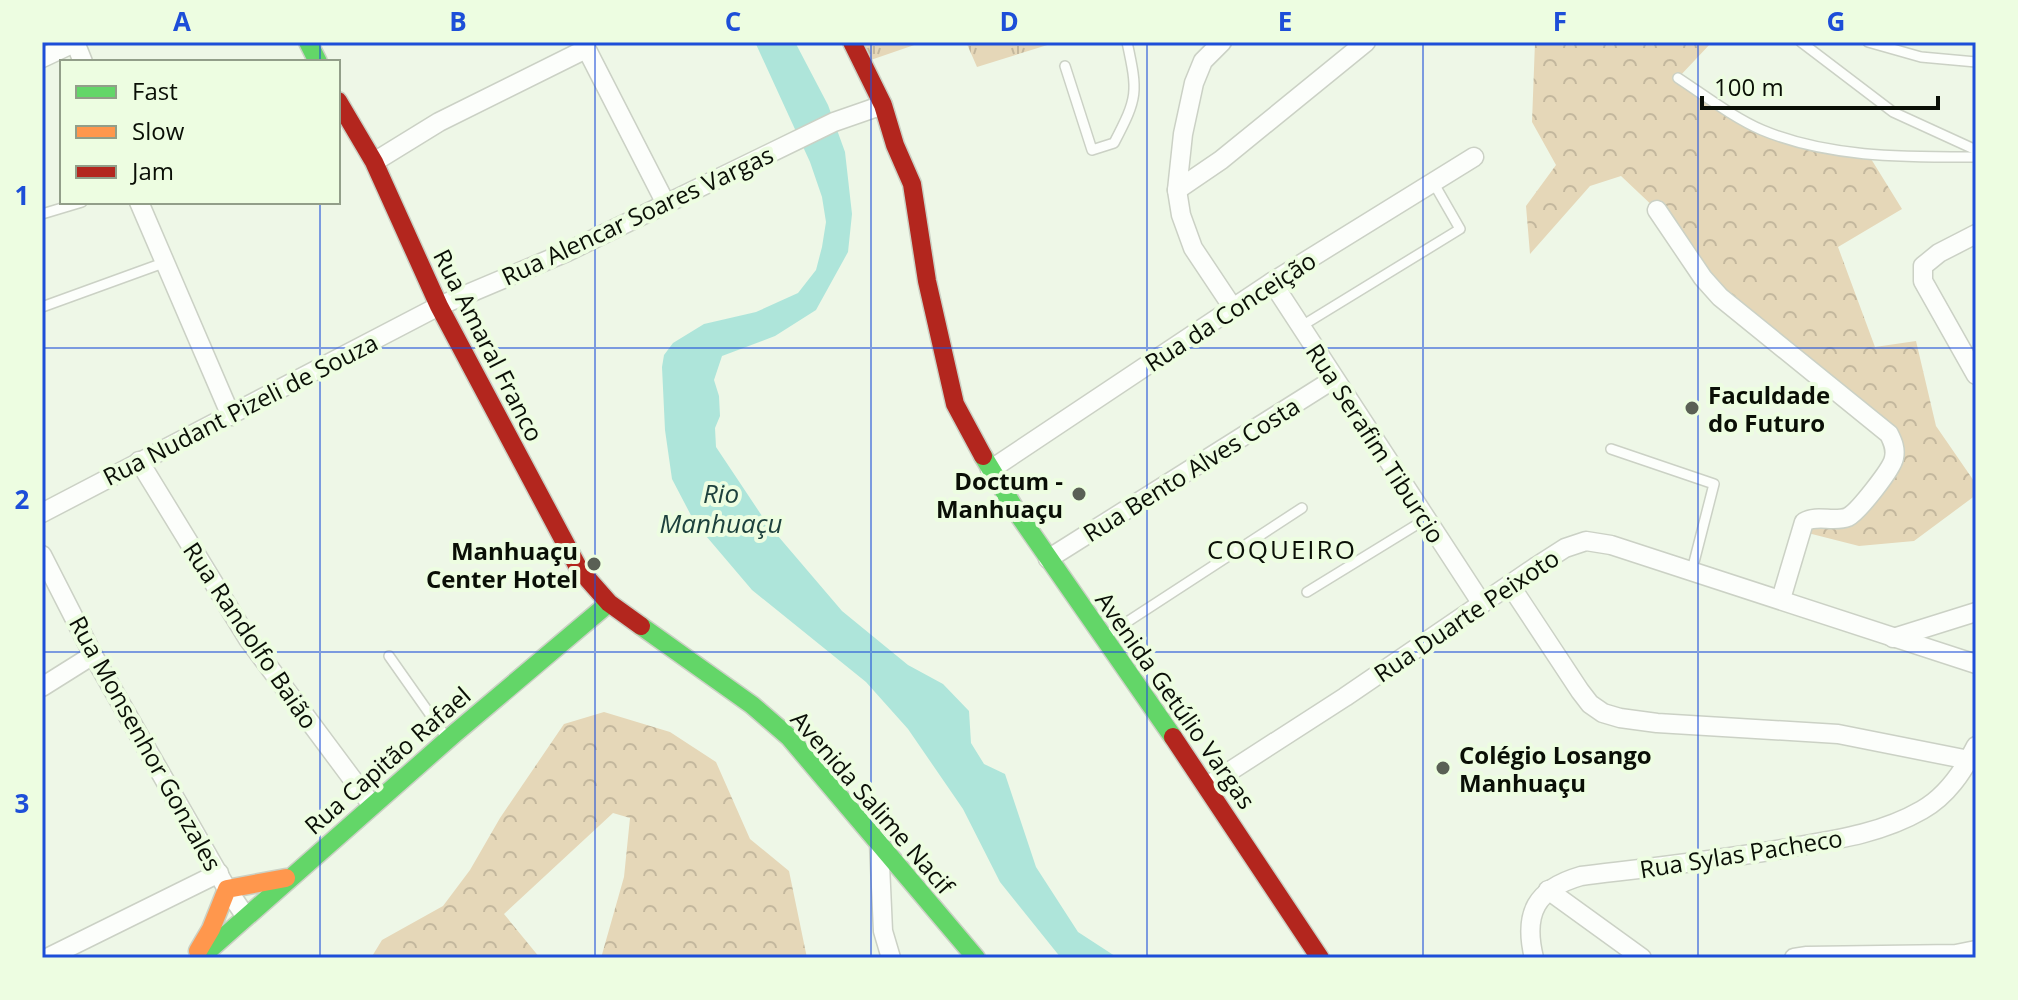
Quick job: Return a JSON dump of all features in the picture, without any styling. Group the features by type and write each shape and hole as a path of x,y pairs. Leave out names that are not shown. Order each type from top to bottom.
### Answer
{"street":[{"path":"42,58 75,42"},
{"path":"308,42 317,60"},
{"name":"Avenida Getúlio Vargas","path":"852,42 883,105 895,145 912,184 927,281 955,404 990,470 1048,559 1207,786 1320,958"},
{"path":"1222,42 1203,61 1194,83 1183,134 1177,190 1181,215 1193,248 1233,308"},
{"path":"1177,190 1221,160 1366,42"},
{"path":"374,162 439,122 584,45 665,202"},
{"name":"Rua Amaral Franco","path":"340,104 374,162 439,306 564,544 579,569 609,603"},
{"name":"Rua Alencar Soares Vargas","path":"439,306 567,252 842,118 883,105"},
{"name":"Rua da Conceição","path":"990,470 1272,282 1474,157"},
{"path":"140,204 231,416"},
{"path":"1657,210 1710,287 1889,434 1894,445 1894,460 1849,517 1837,520 1811,518 1804,522 1781,599"},
{"path":"1976,234 1939,253 1923,266 1923,281 1976,375"},
{"name":"Rua Serafim Tiburcio","path":"1272,282 1482,604"},
{"name":"Rua Nudant Pizeli de Souza","path":"42,513 439,306"},
{"name":"Rua Bento Alves Costa","path":"1048,559 1334,379"},
{"name":"Rua Randolfo Baião","path":"139,461 248,639 371,804"},
{"name":"Rua Duarte Peixoto","path":"1207,786 1565,548 1586,541 1611,545 1692,570 1976,664"},
{"name":"Rua Monsenhor Gonzales","path":"42,555 93,655 246,917"},
{"path":"1510,585 1580,691 1590,704 1603,713 1657,723 1838,734 1973,753"},
{"name":"Rua Capitão Rafael","path":"197,958 503,690 609,603"},
{"name":"Avenida Salime Nacif","path":"609,603 752,705 789,737 976,958"},
{"path":"1893,638 1976,612"},
{"path":"42,687 93,655"},
{"name":"Rua Sylas Pacheco","path":"1548,890 1581,876 1776,851 1889,826 1923,810 1948,790 1973,753"},
{"path":"879,842 883,931 891,958"},
{"path":"47,958 223,881 289,878"},
{"path":"197,958 211,929 223,881"},
{"path":"1534,958 1528,934 1533,911 1548,890 1642,958"},
{"path":"1794,958 1956,954 1976,950"}],"lane":[{"path":"1065,66 1092,150 1114,143 1133,106 1135,81 1127,42"},
{"path":"1801,42 1893,112 1976,150"},
{"path":"1868,42 1921,57 1976,62"},
{"path":"1678,78 1761,130 1814,145 1868,154 1976,157"},
{"path":"1300,327 1460,229 1433,182"},
{"path":"42,214 75,204"},
{"path":"42,307 166,262"},
{"path":"1611,449 1714,484 1692,570"},
{"path":"1104,637 1302,508"},
{"path":"1307,592 1426,519"},
{"path":"389,656 448,739"}],"green space":[{"path":"852,42 923,42 862,63"},
{"path":"966,42 1057,42 977,67"},
{"path":"1535,42 1712,42 1678,78 1761,130 1868,154 1902,209 1838,247 1875,347 1916,341 1936,426 1976,484 1976,495 1914,541 1859,546 1800,531 1849,517 1894,445 1720,297 1657,210 1621,176 1590,186 1530,254 1526,206 1556,165 1532,122"},
{"path":"604,712 670,732 716,762 750,839 789,871 807,958 601,958 624,877 630,818 613,813 504,914 540,958 371,958 382,940 443,906 470,870 500,818 564,724"}],"water":[{"name":"Rio Manhuaçu","path":"755,42 795,42 828,105 845,152 852,214 848,252 816,310 775,336 722,356 714,380 720,416 715,428 716,447 766,522 842,611 908,665 943,684 969,711 971,743 984,764 1005,774 1036,867 1078,932 1118,958 1061,958 1000,882 963,809 908,729 866,682 752,590 695,523 672,479 665,430 664,355 673,343 704,324 756,312 798,293 816,270 822,247 826,222 822,197 810,162"}],"traffic: fast":[{"path":"308,42 317,60"},
{"path":"983,456 1018,514 1173,737"},
{"path":"200,958 454,734 609,603"},
{"path":"641,626 752,705 789,737 976,958"}],"traffic: slow":[{"path":"198,951 211,929 227,889 286,878"}],"traffic: jam":[{"path":"852,42 883,105 895,145 912,184 927,281 955,404 983,456"},
{"path":"340,104 374,162 439,306 579,569 609,603 641,626"},
{"path":"1173,737 1320,958"}],"place":[{"name":"Faculdade do Futuro","path":"1692,408"},
{"name":"Doctum - Manhuaçu","path":"1079,494"},
{"name":"Manhuaçu Center Hotel","path":"594,564"},
{"name":"Colégio Losango Manhuaçu","path":"1443,768"}],"district":[{"name":"COQUEIRO","path":"1282,549"}]}
